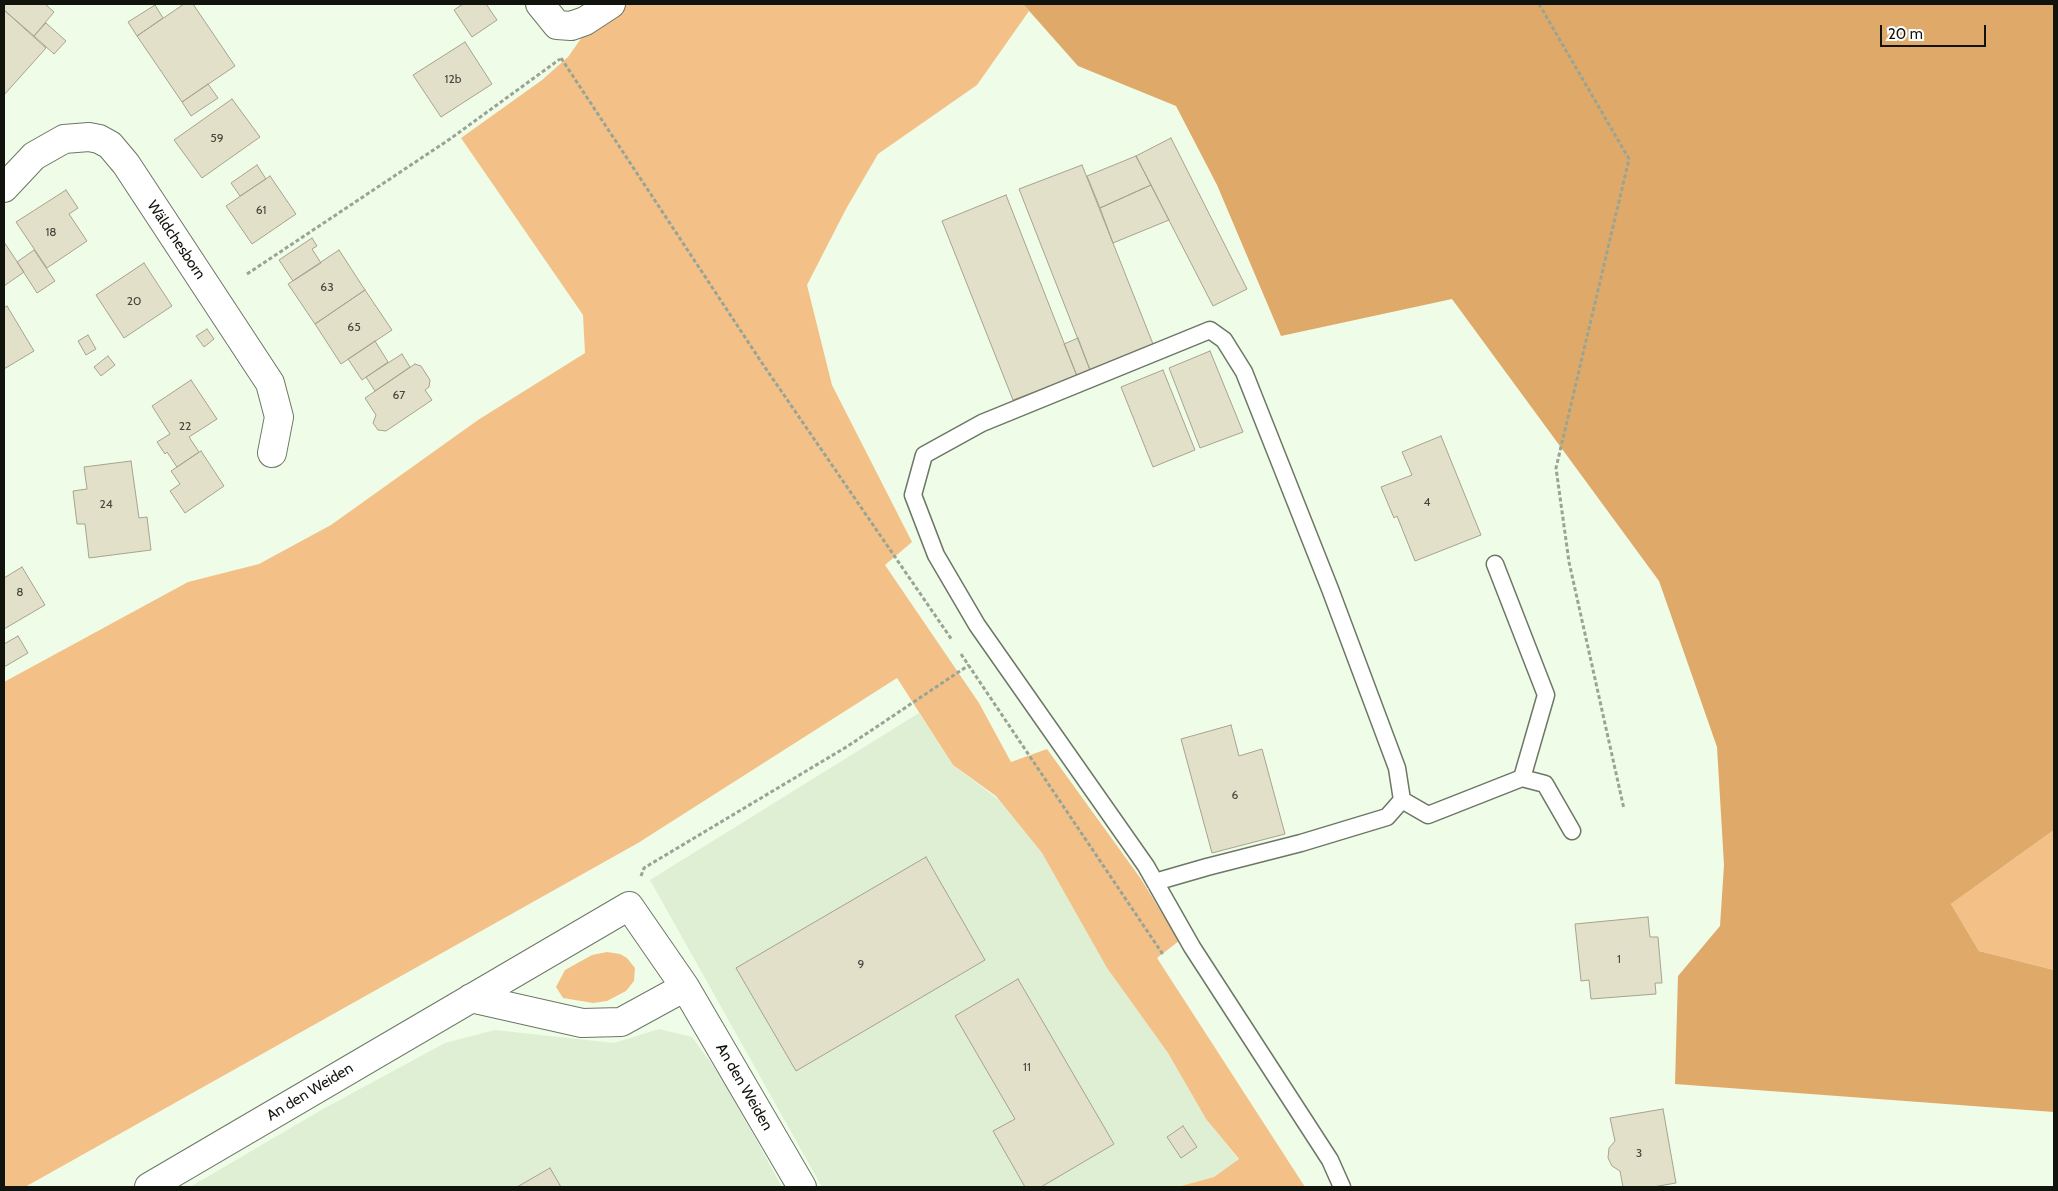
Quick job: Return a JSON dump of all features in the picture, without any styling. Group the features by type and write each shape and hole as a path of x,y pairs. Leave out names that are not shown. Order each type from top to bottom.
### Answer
{"street":[{"path":"540,4 557,25 571,26 584,21 611,4"},
{"name":"Wäldchesborn","path":"4,188 34,156 64,139 89,137 99,139 110,145 126,164 270,383 279,417 272,453"},
{"name":"An den Weiden","path":"149,1187 629,906 685,987 802,1187"},
{"path":"471,998 582,1023 621,1022 685,987"}],"lane":[{"path":"1342,1187 1330,1160 1192,947 1146,866 977,625 936,555 912,496 924,455 982,423 1210,330 1224,340 1244,372 1330,589 1397,768 1402,800"},
{"path":"1495,564 1546,696 1522,778"},
{"path":"1402,800 1428,815 1522,778 1546,784 1572,831"},
{"path":"1155,882 1301,843 1387,817 1402,800"}],"path":[{"path":"1539,4 1629,159 1556,468 1569,562 1624,809"},
{"path":"557,25 561,58 762,363 953,641"},
{"path":"247,274 450,139 561,58"},
{"path":"958,649 1169,964"},
{"path":"629,906 644,868 848,746 970,666"}],"shaded area":[{"path":"620,4 1023,4 1029,11 977,85 878,154 846,209 807,285 832,385 912,542 885,565 979,703 1011,762 1047,749 1141,879 1179,941 1157,958 1305,1187 1177,1187 1214,1177 1239,1159 1206,1119 1168,1053 1107,968 1042,853 996,796 953,765 897,678 638,843 25,1187 4,1187 4,682 188,582 259,564 331,525 478,420 585,353 583,315 461,138 542,80 568,57 592,23"},
{"path":"1023,4 2054,4 2054,830 1951,904 1979,951 2054,970 2054,1112 1675,1084 1678,976 1720,926 1724,865 1717,747 1659,581 1452,299 1281,336 1217,185 1176,106 1078,66"},
{"path":"919,713 953,765 999,800 1042,853 1107,968 1168,1053 1206,1119 1239,1160 1214,1177 1177,1187 822,1187 650,880"},
{"path":"2054,830 2054,970 1979,951 1951,904"},
{"path":"607,952 620,954 627,958 635,968 634,981 626,991 607,1001 593,1003 563,998 556,987 565,970 592,955"},
{"path":"659,1029 692,1037 722,1078 782,1187 190,1187 323,1109 445,1043 495,1030 614,1043"}],"building":[{"path":"4,4 45,4 54,12 34,36 4,10"},
{"path":"184,4 193,4 235,66 182,102 137,36"},
{"path":"463,4 486,4 497,20 472,37 454,10"},
{"path":"155,5 163,18 137,36 128,22"},
{"path":"4,10 46,48 4,95"},
{"path":"46,23 66,41 54,54 34,36"},
{"path":"465,42 492,84 441,117 413,75"},
{"path":"208,84 218,98 191,116 182,102"},
{"path":"232,99 260,137 202,178 174,140"},
{"path":"1171,138 1247,289 1213,306 1136,156"},
{"path":"1136,156 1151,185 1100,208 1087,176"},
{"path":"257,165 266,179 240,196 231,183"},
{"path":"1082,165 1153,344 1090,370 1019,189"},
{"path":"270,176 296,214 252,244 226,206"},
{"path":"1151,185 1169,220 1113,243 1100,208"},
{"path":"66,190 78,208 69,214 87,241 47,268 16,222"},
{"path":"1006,195 1077,376 1013,400 942,221"},
{"path":"312,238 317,246 312,249 321,263 293,281 279,260"},
{"path":"4,242 24,272 4,286"},
{"path":"34,250 55,281 37,293 17,262"},
{"path":"339,250 365,290 315,324 288,284"},
{"path":"144,263 172,306 124,338 96,295"},
{"path":"365,290 392,330 341,364 315,324"},
{"path":"7,306 34,351 4,369 4,308"},
{"path":"207,329 214,339 204,347 196,336"},
{"path":"88,335 96,349 86,355 78,341"},
{"path":"1078,338 1090,370 1077,376 1064,344"},
{"path":"375,341 388,362 362,380 348,359"},
{"path":"1210,351 1243,432 1200,448 1169,368"},
{"path":"402,354 410,367 375,391 366,377"},
{"path":"108,356 115,365 101,376 94,367"},
{"path":"415,364 421,366 430,380 429,387 425,390 432,400 386,431 378,430 373,423 376,415 365,398"},
{"path":"1163,370 1195,450 1153,467 1121,387"},
{"path":"191,380 217,419 189,437 199,452 177,467 167,452 165,454 157,442 170,434 152,406"},
{"path":"1441,436 1481,535 1415,561 1397,516 1394,518 1381,487 1412,475 1402,452"},
{"path":"201,451 224,486 185,513 170,491 180,484 171,471"},
{"path":"131,461 139,518 147,517 151,550 89,558 85,524 77,524 73,491 87,489 84,467"},
{"path":"22,567 45,605 4,629 4,578"},
{"path":"18,636 28,653 4,667 4,644"},
{"path":"1231,725 1239,756 1262,749 1285,834 1212,853 1181,739"},
{"path":"926,857 985,960 796,1071 736,968"},
{"path":"1648,917 1650,937 1658,937 1662,983 1655,983 1656,994 1591,999 1589,980 1581,981 1575,924"},
{"path":"1018,979 1114,1144 1041,1187 1025,1187 993,1131 1015,1119 955,1016"},
{"path":"1663,1109 1676,1183 1653,1187 1623,1187 1620,1171 1612,1166 1608,1158 1609,1148 1615,1141 1610,1118"},
{"path":"1183,1126 1197,1147 1181,1158 1167,1137"},
{"path":"550,1168 561,1187 517,1187"}]}
